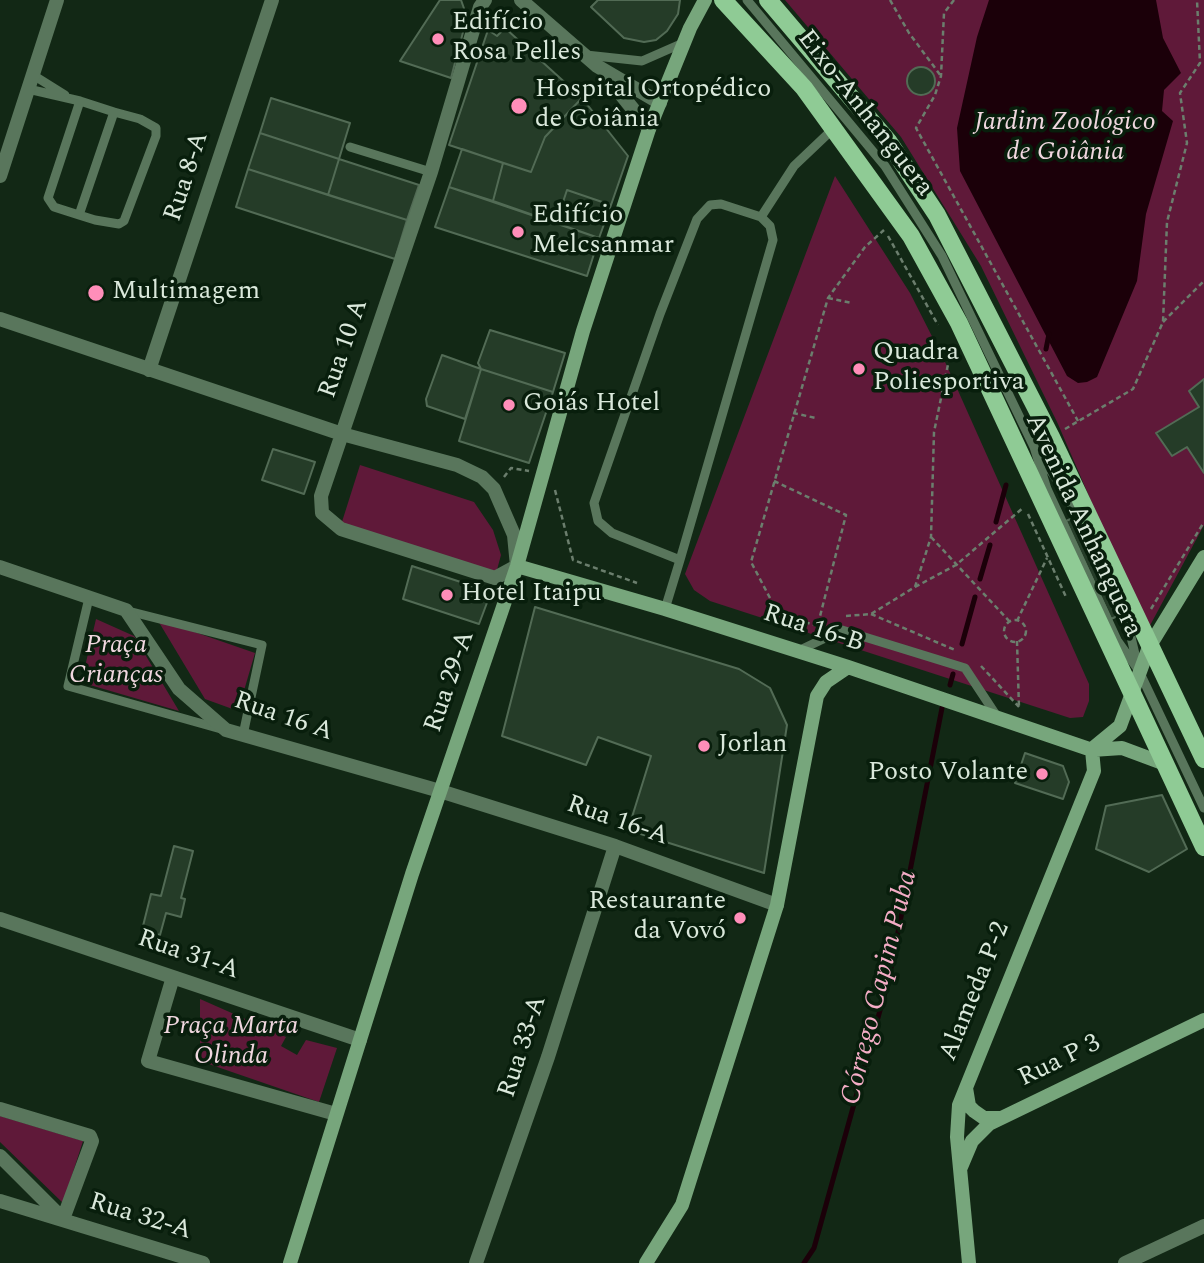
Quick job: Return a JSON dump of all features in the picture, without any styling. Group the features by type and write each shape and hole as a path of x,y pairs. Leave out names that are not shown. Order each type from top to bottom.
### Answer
{"main road":[{"name":"Avenida Anhanguera","path":"723,0 804,88 911,236 959,323 1131,696 1204,847"},
{"name":"Avenida Anhanguera","path":"768,0 888,141 937,215 1051,437 1204,759"}],"street":[{"path":"0,176 57,0"},
{"name":"Rua 8-A","path":"149,370 272,0"},
{"name":"Rua 10 A","path":"485,0 480,7 431,173 321,496 322,513 341,529 495,578 517,566"},
{"path":"521,0 597,65 660,103"},
{"name":"Rua 29-A","path":"290,1263 440,791 517,566 583,331 649,129 705,0"},
{"path":"597,65 649,129"},
{"path":"0,319 342,433 457,465 482,477 494,489 514,535 517,566"},
{"path":"1092,750 1120,726 1149,647 1204,557"},
{"name":"Rua 16-B","path":"517,566 668,602 798,651 996,715 1092,750 1122,748 1165,764"},
{"path":"0,567 127,610"},
{"name":"Rua 16 A","path":"127,610 179,689 226,730 440,791"},
{"path":"646,1263 682,1205 777,905 817,696 826,682 848,667"},
{"name":"Alameda P-2","path":"969,1263 956,1126 965,1083 1094,771 1092,750"},
{"name":"Rua 16-A","path":"440,791 615,846 777,905"},
{"name":"Rua 33-A","path":"476,1263 548,1057 615,846"},
{"name":"Rua 31-A","path":"0,919 360,1040"},
{"path":"173,977 148,1060 336,1114"},
{"name":"Rua P 3","path":"959,1171 977,1134 1005,1116 1204,1020"},
{"path":"965,1083 967,1100 974,1111 991,1119 1005,1116"},
{"name":"Rua 32-A","path":"0,1109 90,1136 92,1141 63,1219"},
{"name":"Rua 32-A","path":"0,1156 63,1219"},
{"name":"Rua 32-A","path":"0,1201 203,1263"},
{"path":"1125,1263 1204,1226"}],"lane":[{"name":"Eixo-Anhanguera","path":"747,0 885,166 942,256 1034,447 1047,489 1117,639 1139,671 1204,808"},
{"path":"585,55 642,61 685,42"},
{"path":"30,82 69,99 80,101 114,113 140,119 156,128 156,136 124,221 119,224 54,207 48,198 80,101"},
{"path":"30,82 69,99"},
{"path":"79,215 114,113"},
{"path":"761,218 793,166 834,128"},
{"path":"350,147 431,173"},
{"path":"668,602 773,240 770,226 761,218 721,204 710,205 698,219 660,314 594,503 598,521 612,533 680,560"},
{"name":"Eixo-Anhanguera","path":"1034,447 1066,493 1130,633 1139,671"},
{"path":"89,598 68,686 226,730"},
{"path":"127,610 262,645 243,735"},
{"path":"798,651 842,630 965,668 996,715"}],"path":[{"path":"890,0 909,33 941,76"},
{"path":"954,0 944,13 941,76 916,128 1078,421"},
{"path":"1163,322 1167,222 1187,143 1181,93 1200,63 1197,0"},
{"path":"829,621 818,624 779,615 751,562 828,298 865,247 884,230 945,335"},
{"path":"1051,437 1133,389 1163,322 1204,281"},
{"path":"828,298 852,303"},
{"path":"915,587 931,537 934,432 951,347 957,359"},
{"path":"793,413 816,418"},
{"path":"494,489 512,468 558,480 554,491 573,560 668,602"},
{"path":"774,481 846,515 818,624"},
{"path":"839,618 871,614 956,565 1039,495"},
{"path":"1024,507 1072,607"},
{"path":"1140,628 1204,523"},
{"path":"931,537 1010,622"},
{"path":"1017,621 1047,558"},
{"path":"1017,621 1023,624 1026,631 1024,638 1017,641 1005,636 1005,626 1017,621"},
{"path":"1017,641 1019,708"},
{"path":"984,696 1031,712"}],"green space":[{"name":"Jardim Zoológico de Goiânia","path":"785,0 1204,0 1204,525 1147,631 1058,424 981,266 901,137"},
{"path":"835,176 910,293 947,366 1089,684 1089,701 1083,717 1070,718 710,601 694,590 685,574"},
{"path":"360,465 474,502 493,530 501,555 495,577 341,525"},
{"name":"Praça Crianças","path":"96,619 134,636 179,711 90,685 84,671"},
{"name":"Praça Crianças","path":"157,619 255,653 238,711 205,699"},
{"name":"Praça Marta Olinda","path":"200,999 286,1037 281,1046 297,1055 306,1040 337,1048 319,1102 200,1061"},
{"path":"0,1116 83,1141 63,1203 0,1142"}],"shaded area":[{"path":"989,0 1156,0 1163,38 1181,73 1164,90 1162,111 1173,121 1146,214 1137,281 1097,377 1087,382 1078,383 1067,376 960,171 957,128 977,37"}],"building":[{"name":"Edifício Rosa Pelles","path":"440,0 461,0 467,17 451,78 400,61"},
{"path":"598,0 680,0 678,14 667,31 656,40 644,42 624,38 591,7"},
{"name":"Hospital Ortopédico de Goiânia","path":"505,28 582,98 545,137 531,172 449,145 488,30 497,36"},
{"path":"921,67 931,71 935,81 931,91 921,95 911,91 907,81 911,71"},
{"path":"271,98 350,123 339,159 260,133"},
{"path":"582,98 628,156 611,205 567,190 556,223 493,201 503,163 531,172 545,137"},
{"path":"260,133 339,159 328,195 248,169"},
{"path":"462,149 503,163 493,201 449,187"},
{"path":"339,159 419,185 407,220 328,195"},
{"path":"248,169 407,220 395,259 236,207"},
{"name":"Edifício Melcsanmar","path":"449,187 599,238 587,276 435,227"},
{"path":"567,190 611,205 599,238 556,223"},
{"path":"490,330 565,353 553,392 481,369 478,363"},
{"path":"442,355 481,369 465,419 427,406 426,399"},
{"name":"Goiás Hotel","path":"481,369 553,392 529,463 459,441"},
{"path":"1204,379 1204,473 1187,447 1172,456 1156,433 1199,407 1189,391"},
{"path":"273,449 315,462 304,494 262,480"},
{"path":"1075,517 1120,615 1111,619 1066,521"},
{"name":"Hotel Itaipu","path":"412,566 491,592 479,624 403,599"},
{"name":"Jorlan","path":"535,607 739,669 770,688 787,725 764,873 628,830 651,756 598,737 586,765 502,736"},
{"name":"Posto Volante","path":"1025,753 1063,766 1069,782 1063,799 1015,783"},
{"path":"1162,795 1187,849 1149,872 1096,849 1106,806"},
{"path":"174,846 193,851 181,898 185,899 181,917 166,913 160,935 142,930 151,894 161,896"}],"waterway":[{"name":"Córrego Capim Puba","path":"1046,349 1049,334"},
{"name":"Córrego Capim Puba","path":"996,522 1006,485"},
{"name":"Córrego Capim Puba","path":"980,579 990,545"},
{"name":"Córrego Capim Puba","path":"962,644 975,597"},
{"name":"Córrego Capim Puba","path":"950,685 953,674"},
{"name":"Córrego Capim Puba","path":"804,1263 814,1248 889,978 942,708"}],"place":[{"name":"Edifício Rosa Pelles","path":"438,39"},
{"name":"Hospital Ortopédico de Goiânia","path":"519,106"},
{"name":"Edifício Melcsanmar","path":"518,232"},
{"name":"Multimagem","path":"96,293"},
{"name":"Quadra Poliesportiva","path":"859,369"},
{"name":"Goiás Hotel","path":"509,405"},
{"name":"Hotel Itaipu","path":"447,595"},
{"name":"Jorlan","path":"704,746"},
{"name":"Posto Volante","path":"1042,774"},
{"name":"Restaurante da Vovó","path":"740,918"}]}
